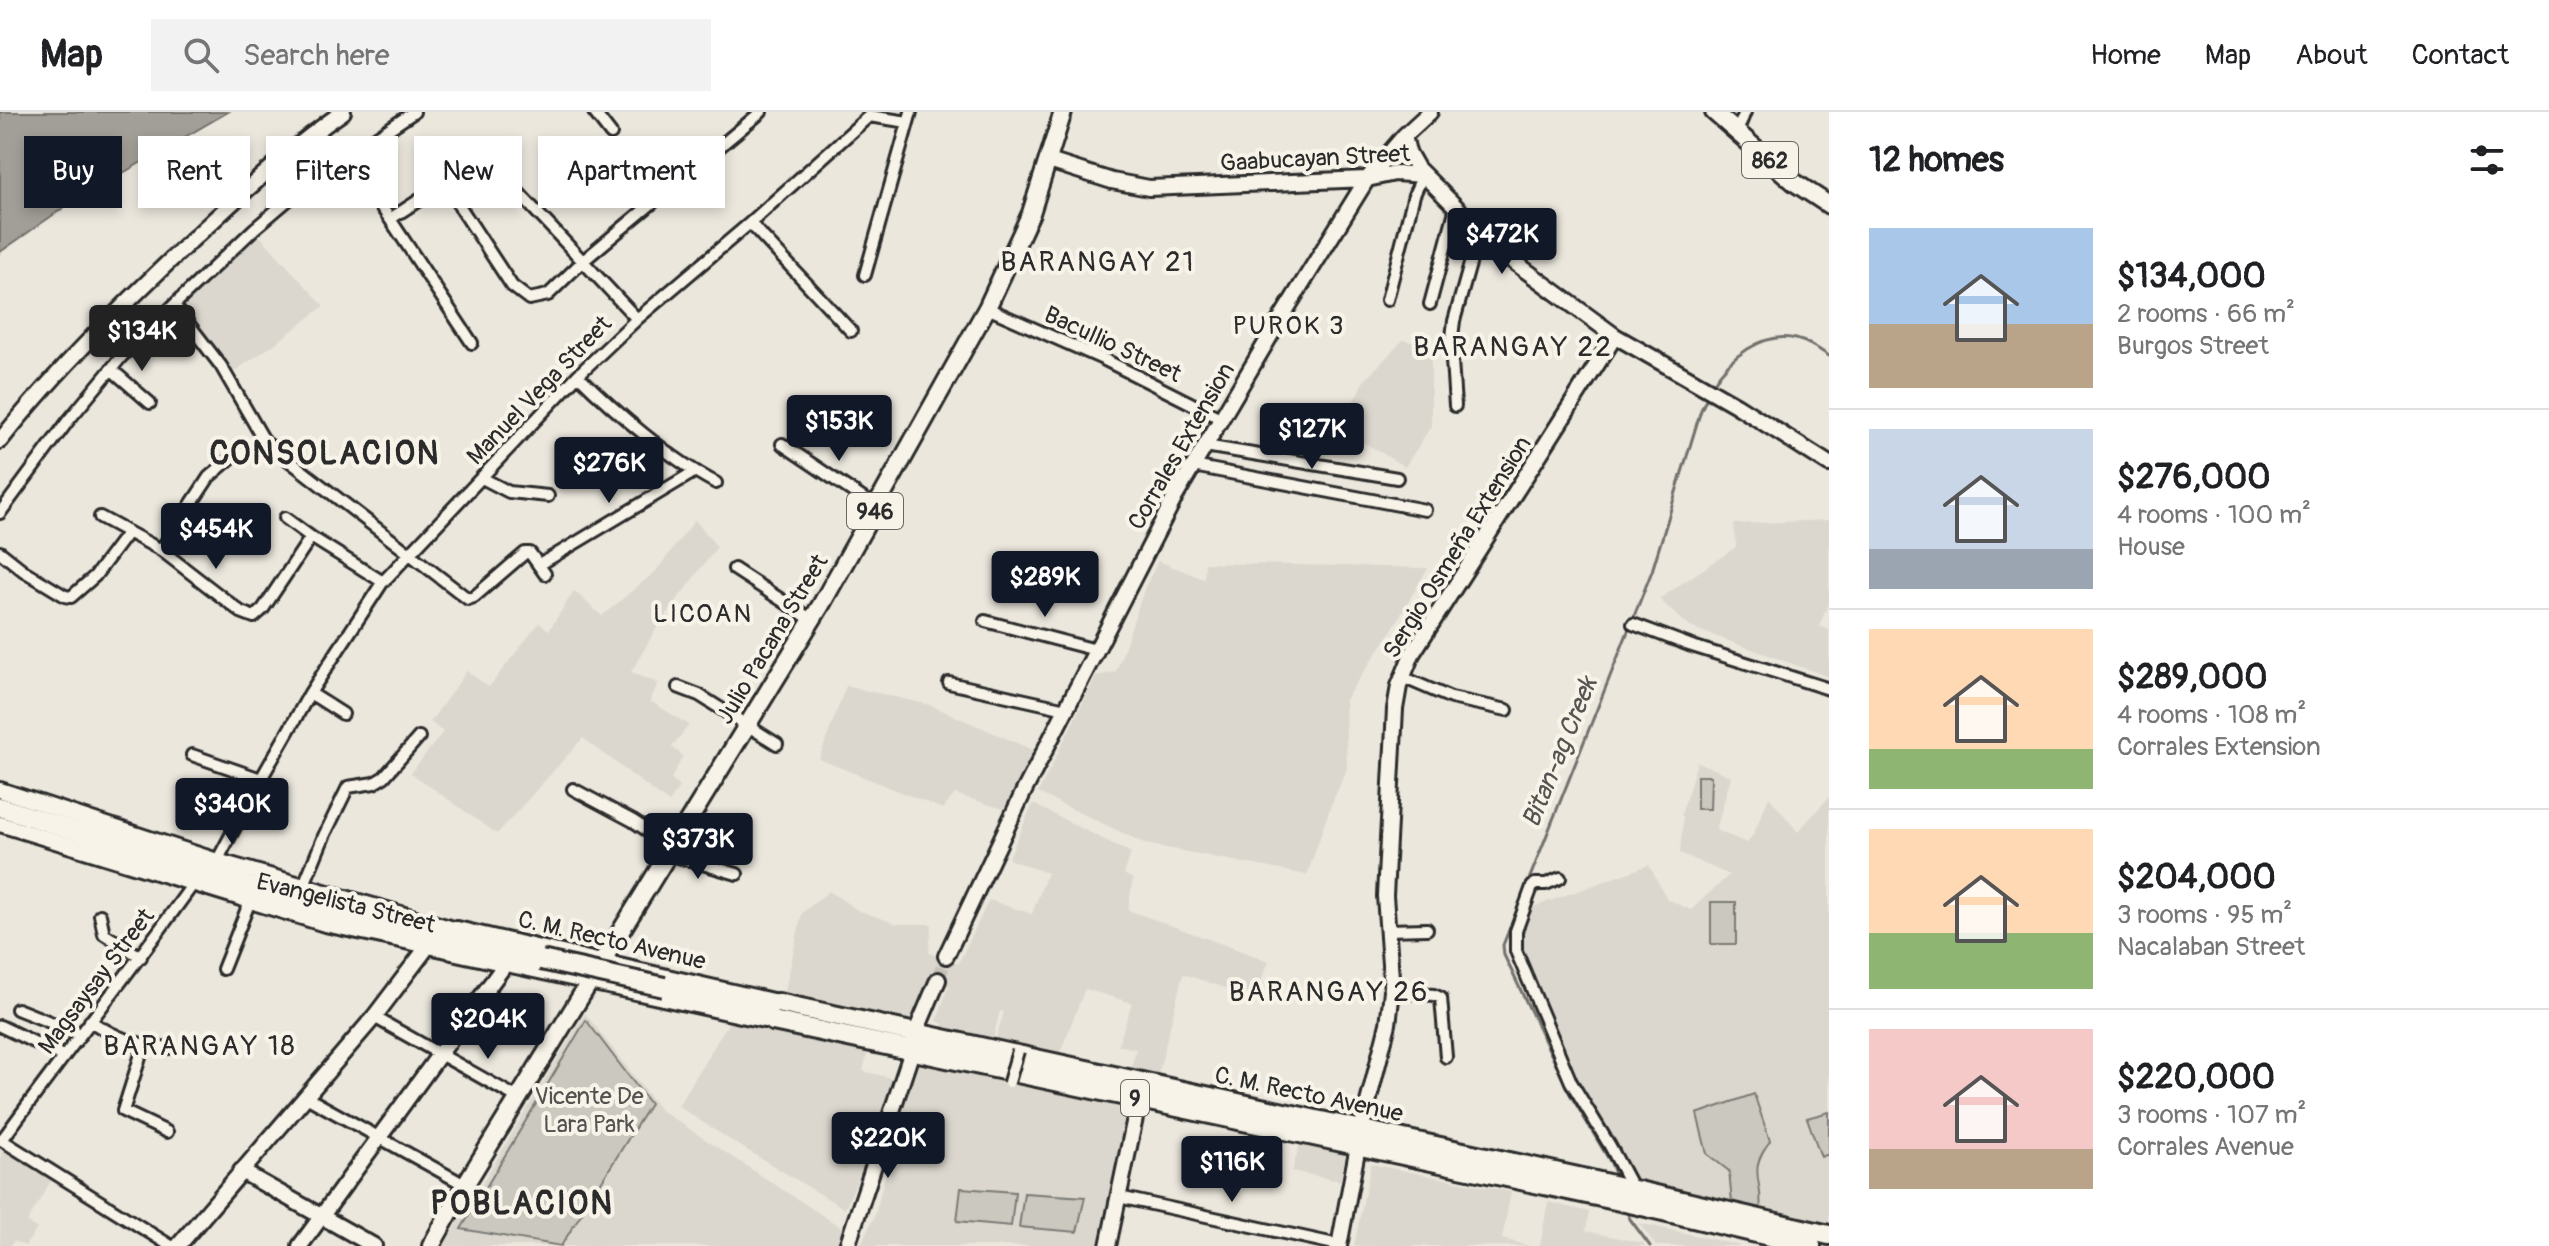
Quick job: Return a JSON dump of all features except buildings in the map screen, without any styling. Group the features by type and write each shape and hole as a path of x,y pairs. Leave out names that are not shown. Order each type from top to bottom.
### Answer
{"highway":[{"name":"C. M. Recto Avenue","path":"0,807 431,942 664,987 1606,1191 1829,1235"},
{"name":"C. M. Recto Avenue","path":"913,1042 1139,1099 1360,1138"},
{"name":"C. M. Recto Avenue","path":"1632,1194 1811,1246"}],"main road":[{"name":"Julio Pacana Street","path":"431,1246 465,1185 812,620 877,508 987,308 1021,239 1063,112"},
{"name":"862","path":"1714,112 1794,182 1829,205"},
{"name":"C. M. Recto Avenue","path":"431,942 457,930 602,963 776,1012"},
{"name":"C. M. Recto Avenue","path":"431,942 452,951 506,963 543,966 591,981 776,1012"},
{"path":"543,966 579,1001"}],"street":[{"path":"0,441 74,356 173,258 285,155 343,112"},
{"path":"379,136 414,112"},
{"path":"594,112 611,134"},
{"path":"461,208 512,286 529,299 548,295 583,261 761,112"},
{"name":"Corrales Extension","path":"946,956 1096,650 1164,517 1220,418 1367,179 1404,136 1430,112"},
{"path":"1737,132 1745,112"},
{"path":"865,275 910,117 868,114"},
{"name":"Manuel Vega Street","path":"217,861 310,693 383,582 578,375 868,114"},
{"path":"1387,300 1414,195 1423,175 1411,159 1404,136"},
{"name":"Gaabucayan Street","path":"1049,161 1112,181 1149,188 1367,179 1395,173 1423,175 1502,253 1615,336 1736,405 1829,464"},
{"path":"522,196 637,319"},
{"path":"390,219 414,204"},
{"path":"1430,304 1456,207"},
{"path":"0,513 68,421 112,370 174,305 279,208"},
{"path":"382,208 472,343"},
{"path":"750,223 851,331"},
{"path":"1455,406 1451,345 1454,321 1479,232"},
{"path":"174,305 221,366 265,442 468,599 525,553 530,553 542,570 694,472"},
{"name":"Bacullio Street","path":"987,308 1105,360 1220,418"},
{"name":"Sergio Osmeña Extension","path":"1339,1246 1360,1138 1388,1024 1392,991 1385,896 1396,695 1412,654 1615,336"},
{"path":"112,370 150,403"},
{"path":"578,375 694,472 716,483"},
{"path":"161,550 209,477 231,458 265,442"},
{"path":"782,444 877,508"},
{"path":"1205,446 1397,478"},
{"path":"1193,466 1425,510"},
{"path":"482,478 509,492 548,496"},
{"path":"100,517 161,550 241,612 254,617 263,609 311,537"},
{"path":"285,518 383,582"},
{"path":"0,552 24,571 71,597 95,576 128,532"},
{"path":"734,569 812,620"},
{"path":"985,621 1096,650"},
{"path":"1633,624 1829,689"},
{"path":"1402,677 1451,698 1507,710"},
{"path":"949,683 1066,709"},
{"path":"678,687 699,695 777,744"},
{"path":"310,693 343,714"},
{"path":"303,887 348,787 379,780 419,737"},
{"path":"192,755 261,779"},
{"path":"573,789 635,823 670,850 737,874"},
{"path":"0,790 217,861 457,930"},
{"name":"Evangelista Street","path":"0,824 341,928 431,942"},
{"path":"1560,878 1532,887 1516,931 1516,951 1571,1082 1610,1146 1632,1194"},
{"name":"Magsaysay Street","path":"1,1140 193,884"},
{"path":"223,969 250,901"},
{"path":"100,915 104,934 141,957"},
{"path":"1386,930 1427,929"},
{"path":"178,1246 374,1017 431,942"},
{"path":"300,1246 506,963"},
{"path":"847,1246 913,1042 938,980"},
{"path":"1392,991 1441,998 1446,1057"},
{"path":"17,1009 80,1034"},
{"path":"374,1017 518,1098"},
{"path":"90,1021 116,1037 169,1048"},
{"path":"0,1026 63,1056"},
{"path":"1009,1082 1021,1043"},
{"path":"144,1045 123,1111 167,1132"},
{"path":"306,1097 465,1185"},
{"path":"1108,1246 1139,1099"},
{"path":"1,1140 171,1246"},
{"path":"241,1171 374,1246"},
{"path":"1119,1197 1339,1246"}],"shaded area":[{"path":"0,112 228,112 187,136 138,136 138,164 122,174 122,136 24,136 24,208 63,208 0,252"},
{"path":"257,233 324,306 233,372 177,302"},
{"path":"1403,340 1431,346 1431,426 1405,467 1348,433 1354,401 1363,382"},
{"path":"695,520 717,547 659,624 631,672 658,683 650,701 689,725 672,747 683,756 671,779 679,787 669,803 583,738 497,834 411,773 443,732 430,722 467,671 489,687 539,623 549,630 574,591 602,616 656,571"},
{"path":"1829,520 1829,603 1819,626 1829,630 1829,677 1690,627 1659,599 1736,547 1734,524"},
{"path":"1158,561 1204,579 1205,563 1428,568 1390,633 1345,700 1347,769 1307,875 1146,844 1038,793 1096,676 1116,672 1145,587"},
{"path":"846,686 930,705 1035,751 1003,809 955,794 943,809 819,759"},
{"path":"1697,762 1731,776 1716,830 1747,843 1769,797 1798,832 1829,797 1829,1228 1630,1177 1575,1081 1518,948 1516,932 1528,909 1649,865 1667,899 1691,910 1729,875 1680,853 1681,815"},
{"path":"1033,804 1131,853 1124,874 1133,879 1128,910 1269,961 1254,998 1183,974 1157,1079 1130,1073 1136,1049 1118,1045 1132,1003 1085,989 1059,1055 995,1041 1004,1012 1000,1011 992,1042 941,1031 943,1024 937,1021 948,987 951,987 929,981 912,1024 784,995 802,913 829,891 857,910 897,924 932,924 929,953 958,964 989,900 1032,914 1047,873 1008,859"},
{"path":"585,1013 660,1110 842,1228 836,1246 444,1246"},
{"path":"729,1022 868,1050 863,1071 899,1080 845,1209 678,1106"},
{"path":"914,1061 1135,1109 1104,1246 860,1246 875,1215"},
{"path":"1300,1143 1346,1153 1340,1181 1292,1171"},
{"path":"1,1145 53,1177 27,1222 37,1229 25,1246 14,1241 10,1246 0,1246"},
{"path":"1371,1164 1511,1192 1502,1239 1530,1246 1354,1246"},
{"path":"1548,1202 1589,1212 1586,1231 1643,1243 1645,1246 1540,1246"},
{"path":"1639,1223 1694,1235 1741,1246 1656,1246"}],"green space":[{"path":"1697,776 1711,776 1710,809 1697,809"},
{"path":"1711,902 1736,902 1736,944 1711,944"},
{"name":"Vicente De Lara Park","path":"586,1020 650,1104 561,1246 461,1229"},
{"path":"1754,1094 1770,1141 1757,1169 1760,1210 1732,1203 1729,1171 1707,1154 1697,1114"},
{"path":"1829,1112 1829,1154 1821,1157 1807,1118"},
{"path":"961,1188 1015,1192 1011,1226 957,1221"},
{"path":"1024,1193 1085,1197 1077,1232 1019,1227"}],"waterway":[{"name":"Bitan-ag Creek","path":"1713,384 1738,356 1771,339 1800,340 1829,356"},
{"name":"Bitan-ag Creek","path":"1617,1179 1611,1163 1570,1094 1504,955 1503,945 1652,571 1708,395"},
{"name":"Bitan-ag Creek","path":"1626,1209 1650,1246"}],"tunnel":[{"path":"938,980 946,956"}],"district":[{"name":"BARANGAY 21","path":"1098,261"},
{"name":"PUROK 3","path":"1289,325"},
{"name":"BARANGAY 22","path":"1513,346"},
{"name":"CONSOLACION","path":"325,453"},
{"name":"LICOAN","path":"703,613"},
{"name":"BARANGAY 26","path":"1329,991"},
{"name":"BARANGAY 18","path":"200,1045"},
{"name":"POBLACION","path":"522,1203"}]}
